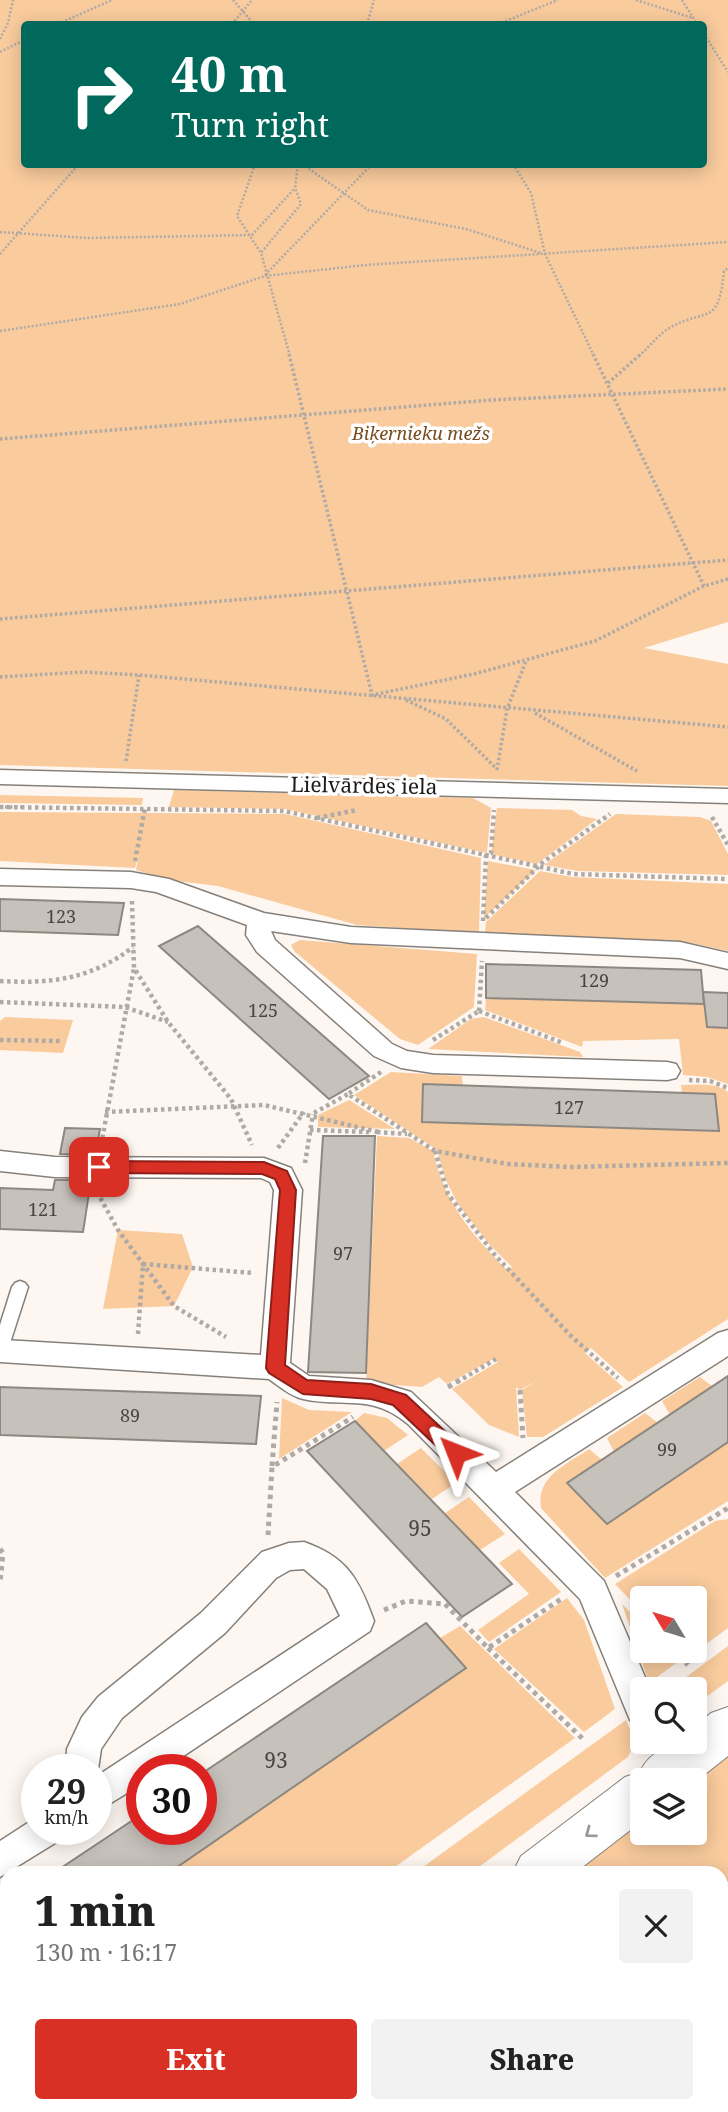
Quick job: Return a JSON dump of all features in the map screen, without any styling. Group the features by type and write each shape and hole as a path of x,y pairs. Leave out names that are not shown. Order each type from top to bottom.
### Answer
{"main road":[{"path":"668,1761 728,1728"},
{"path":"546,1866 630,1802"}],"street":[{"name":"Lielvārdes iela","path":"0,777 123,780 496,779 680,795 728,796"},
{"path":"0,877 131,880 188,892 260,921 351,935 482,931 680,950 728,961"},
{"path":"260,921 258,935 266,946 383,1050 401,1059 433,1064 601,1069 673,1076"},
{"path":"0,1161 55,1167 264,1168 281,1175 288,1190 276,1380"},
{"path":"493,1490 728,1341"},
{"path":"4,1352 135,1360 276,1380 303,1387 371,1392 400,1400 419,1415 593,1591 630,1680"},
{"path":"83,1754 86,1743 112,1705 212,1624 266,1567 286,1556 302,1557 320,1563 346,1588 358,1621 112,1785"},
{"path":"0,1861 24,1845"}],"lane":[{"path":"4,1352 1,1346 20,1287"}],"path":[{"path":"0,39 8,23 13,0"},
{"path":"65,21 111,0"},
{"path":"233,0 252,21"},
{"path":"235,21 252,0"},
{"path":"368,21 374,0"},
{"path":"505,21 558,0"},
{"path":"636,0 693,18"},
{"path":"682,0 695,21"},
{"path":"707,39 728,72"},
{"path":"0,52 21,42"},
{"path":"0,254 76,168"},
{"path":"254,168 237,216 252,235 261,253 306,414 372,695"},
{"path":"0,232 87,238 252,235 295,188 299,168"},
{"path":"307,168 345,191 368,210 466,229 545,254"},
{"path":"265,275 368,168"},
{"path":"515,168 531,193 545,254 695,562 704,586"},
{"path":"261,253 302,204 295,188"},
{"path":"0,331 180,304 265,275 365,265 728,242"},
{"path":"608,383 671,327 705,317 721,300 723,271 728,268"},
{"path":"0,439 306,414 728,389"},
{"path":"0,619 728,560"},
{"path":"372,695 527,660 595,640 704,586 728,579"},
{"path":"486,856 491,853 496,779 507,709 527,660"},
{"path":"0,677 82,672 139,675 728,727"},
{"path":"123,780 139,675"},
{"path":"401,698 446,719 496,779"},
{"path":"531,711 709,812 728,845"},
{"path":"99,1167 105,1112 134,968 131,880 149,796"},
{"path":"0,807 284,811 573,874 728,879"},
{"path":"482,931 539,868 614,812"},
{"path":"718,825 728,830"},
{"path":"486,856 479,1010 584,1051 601,1069"},
{"path":"0,981 76,979 105,968 133,947"},
{"path":"134,968 168,1021 231,1099 264,1168 304,1112"},
{"path":"0,1002 125,1007 168,1021"},
{"path":"0,1040 62,1041"},
{"path":"673,1076 710,1081 728,1087"},
{"path":"304,1165 313,1114 348,1094"},
{"path":"105,1112 264,1105 313,1114 378,1132"},
{"path":"310,1130 409,1134"},
{"path":"640,1398 571,1336 494,1254 448,1194 435,1150 508,1164 570,1167 626,1168 728,1163"},
{"path":"55,1167 95,1189 118,1230 174,1306 276,1380 266,1567"},
{"path":"143,1264 284,1276"},
{"path":"135,1360 143,1264"},
{"path":"449,1387 496,1359"},
{"path":"520,1390 523,1438"},
{"path":"272,1467 365,1409"},
{"path":"488,1648 569,1593 593,1591 728,1508"},
{"path":"0,1549 3,1553 0,1583"},
{"path":"358,1621 406,1601 445,1604 584,1740"}],"green space":[{"name":"Biķernieku mežs","path":"0,0 728,0 728,622 644,648 728,664 728,786 0,765"},
{"path":"174,790 473,798 491,808 487,853 285,809 169,807"},
{"path":"0,795 143,798 142,805 0,803"},
{"path":"497,808 572,810 581,816 597,819 537,864 491,854"},
{"path":"0,812 285,814 481,858 479,933 357,925 218,886 168,880 136,870 139,852 135,868 0,861"},
{"path":"616,814 700,817 711,821 728,854 728,875 578,871 544,865"},
{"path":"488,861 536,870 484,918"},
{"path":"540,871 572,877 728,884 728,951 687,942 485,932 486,922"},
{"path":"300,940 477,954 474,1007 418,1045 400,1039 295,952 291,945"},
{"path":"486,998 705,1004 728,1028 728,1084 707,1077 683,1075 679,1039 583,1041 582,1047 485,1010"},
{"path":"5,1017 73,1020 63,1053 0,1050 0,1021"},
{"path":"484,1017 580,1052 583,1057 428,1049 471,1019"},
{"path":"391,1072 462,1076 463,1086 423,1085 422,1122 718,1131 715,1094 682,1093 681,1085 712,1085 728,1092 728,1319 629,1382 591,1348 585,1353 623,1387 543,1437 527,1437 522,1390 538,1380 520,1390 516,1387 519,1437 489,1425 452,1389 498,1362 495,1358 447,1384 439,1377 422,1387 366,1383 377,1136 409,1138 433,1151 444,1186 461,1216 507,1270 512,1267 490,1245 458,1204 445,1178 437,1150 354,1095"},
{"path":"349,1100 395,1129 318,1127 318,1115"},
{"path":"118,1230 182,1234 193,1267 174,1306 103,1309"},
{"path":"700,1377 712,1386 670,1415 662,1401"},
{"path":"282,1398 309,1410 352,1412 279,1459"},
{"path":"364,1413 387,1418 408,1435 384,1451 355,1421"},
{"path":"645,1413 658,1423 614,1452 607,1438"},
{"path":"728,1442 728,1501 605,1578 541,1508 543,1488 548,1479 562,1466 589,1449 602,1460 567,1484 607,1524"},
{"path":"421,1448 456,1483 432,1499 397,1464"},
{"path":"469,1497 505,1534 480,1550 445,1513"},
{"path":"728,1519 728,1628 707,1643 707,1586 630,1586 630,1600 615,1584 715,1521"},
{"path":"519,1549 561,1592 489,1642 478,1630 529,1594 499,1563"},
{"path":"567,1598 584,1620 615,1709 584,1732 494,1649"},
{"path":"622,1604 630,1612 630,1627"},
{"path":"460,1626 575,1738 396,1866 179,1866 209,1845 217,1845 217,1840 466,1668 440,1638"},
{"path":"728,1646 728,1681 707,1696 707,1677 686,1677"},
{"path":"642,1663 676,1663 657,1677 647,1677"},
{"path":"626,1720 630,1730 628,1757 480,1866 424,1866"},
{"path":"728,1754 728,1866 579,1866 630,1828 630,1845 707,1845 707,1771"}],"building":[{"path":"0,899 124,903 118,935 0,931"},
{"path":"198,926 369,1076 329,1099 159,946"},
{"path":"486,964 701,970 704,1004 486,998"},
{"path":"703,992 728,993 728,1028 707,1027"},
{"path":"423,1084 715,1094 719,1131 422,1122"},
{"path":"65,1128 100,1129 95,1155 60,1154"},
{"path":"323,1136 375,1136 366,1373 308,1372"},
{"path":"55,1180 91,1180 83,1232 0,1229 0,1188 53,1190"},
{"path":"728,1376 728,1442 607,1524 567,1483"},
{"path":"0,1387 261,1396 256,1444 0,1435"},
{"path":"355,1421 512,1584 462,1617 307,1451"},
{"path":"426,1623 466,1668 217,1840 217,1763"},
{"path":"126,1825 126,1845 209,1845 179,1866 64,1866 96,1845 112,1845 112,1834"}],"route":[{"path":"99,1167 264,1168 281,1175 288,1190 284,1276 275,1368 303,1387 371,1392 400,1400 419,1415 456,1453"}]}
